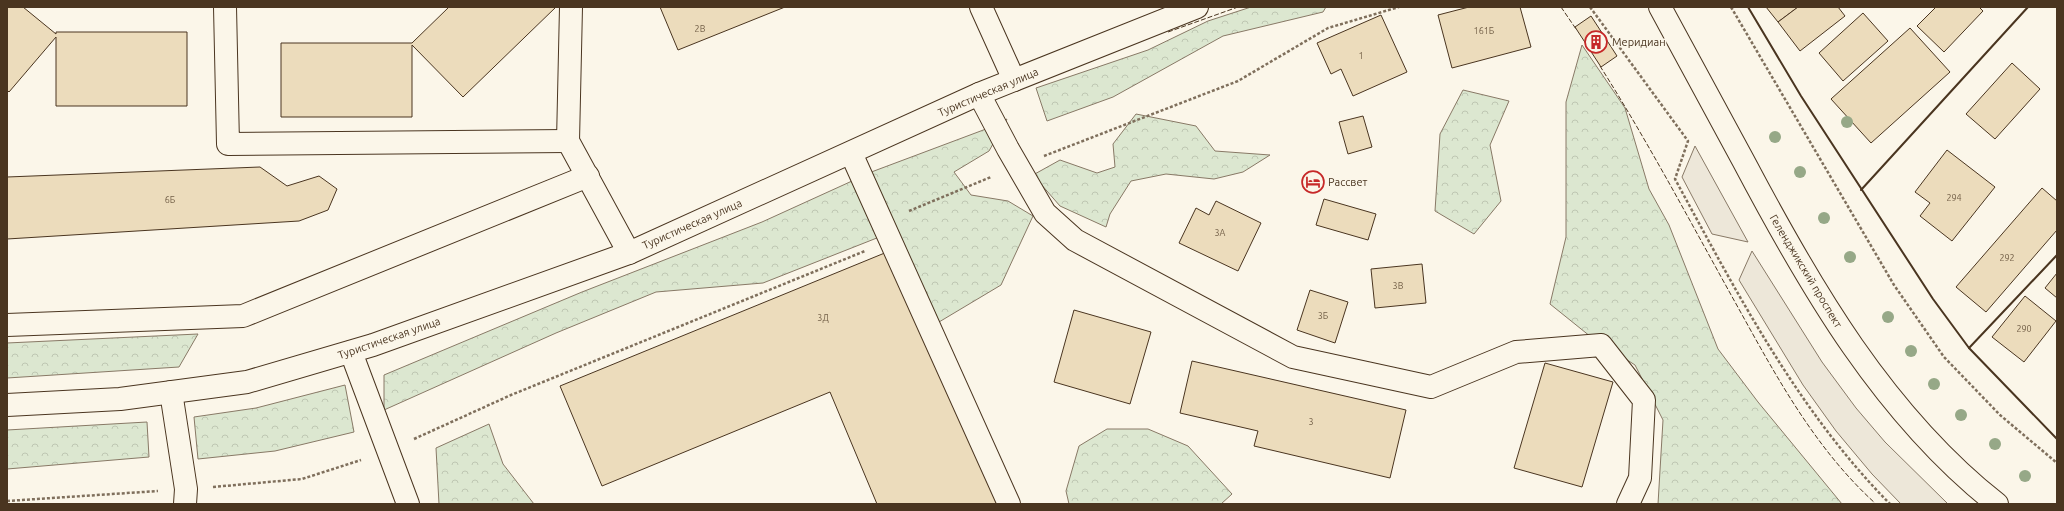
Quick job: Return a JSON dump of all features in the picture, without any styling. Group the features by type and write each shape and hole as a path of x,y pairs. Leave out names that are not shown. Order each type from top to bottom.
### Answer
{"street":[{"path":"225,7 228,144 568,141"},
{"path":"571,7 568,141 629,252"},
{"path":"981,7 1014,80"},
{"name":"Туристическая улица","path":"7,405 120,399 247,382 351,352 629,252 979,94 1197,7"},
{"name":"Геленджикский проспект","path":"1660,7 1787,243 1826,306 1883,386 1915,425 1957,469 1997,504"},
{"path":"979,94 1017,166 1045,212 1075,240 1293,357 1431,387 1516,352 1601,345 1644,400 1640,478 1628,504"},
{"path":"850,153 1009,504"},
{"path":"7,324 243,316 588,176"},
{"path":"351,352 408,504"},
{"path":"171,392 185,497"}],"path":[{"path":"7,501 185,497 302,479 388,451 511,395 878,246 881,222 1017,166 1238,81 1328,28 1399,7"},
{"path":"1590,7 1688,141 1675,179 1731,282 1795,386 1832,439 1869,483 1890,504"},
{"path":"1731,7 1894,286 1944,357 2000,415 2057,463"}],"green space":[{"path":"1251,7 1326,7 1323,12 1223,36 1113,97 1047,121 1036,88 1148,50 1208,21"},
{"path":"1582,45 1625,108 1649,189 1669,225 1718,349 1758,402 1842,504 1658,504 1663,420 1635,365 1607,347 1601,345 1550,304 1566,237 1566,102"},
{"path":"1463,90 1509,101 1490,145 1501,201 1474,234 1435,211 1440,134"},
{"path":"1136,114 1196,126 1215,151 1270,155 1243,172 1214,179 1166,174 1131,181 1110,214 1106,227 1060,206 1033,175 1060,160 1097,173 1115,167 1113,144"},
{"path":"1007,119 989,151 954,172 971,195 1008,201 1033,216 1001,285 934,325 892,232 763,283 656,292 556,333 384,410 384,375 582,292 762,222 874,171 986,129"},
{"path":"198,334 179,367 7,378 7,343"},
{"path":"345,385 354,432 275,451 198,459 194,417 256,408"},
{"path":"147,422 149,457 7,469 7,430"},
{"path":"489,424 503,464 534,504 439,504 436,448"},
{"path":"1107,429 1148,429 1188,446 1232,494 1221,504 1069,504 1066,491 1079,446"}],"shaded area":[{"path":"1695,146 1748,242 1712,234 1682,177"},
{"path":"1752,251 1822,362 1856,408 1885,442 1948,504 1901,504 1872,474 1836,431 1803,385 1739,280"}],"building":[{"path":"7,7 23,7 56,34 56,32 187,32 187,106 56,106 56,37 9,92 7,90"},
{"path":"449,7 556,7 463,97 412,45 412,117 281,117 281,43 412,43"},
{"path":"660,7 785,7 678,50"},
{"path":"1469,7 1520,7 1531,47 1452,68 1438,15"},
{"path":"1766,7 1798,7 1778,22"},
{"path":"1798,7 1838,7 1845,16 1800,51 1778,22"},
{"path":"1936,7 1979,7 1983,11 1944,52 1917,26"},
{"path":"1863,13 1888,41 1843,81 1819,53"},
{"path":"1381,15 1407,72 1353,96 1341,69 1331,74 1317,43"},
{"name":"Меридиан","path":"1591,16 1617,56 1601,67 1575,27"},
{"path":"1910,28 1950,72 1871,143 1831,99"},
{"path":"2012,63 2040,89 1995,139 1966,114"},
{"path":"1363,116 1372,147 1348,154 1339,122"},
{"path":"1947,150 1995,187 1952,241 1920,216 1930,203 1915,192"},
{"path":"260,167 287,186 319,176 337,189 328,210 299,221 7,239 7,177"},
{"path":"2042,188 2057,201 2057,230 1986,312 1956,287"},
{"path":"1324,199 1376,214 1368,240 1316,225"},
{"path":"1216,201 1261,223 1238,271 1179,243 1196,208 1209,215"},
{"path":"892,250 997,504 877,504 830,392 602,486 560,386"},
{"path":"1422,264 1426,303 1375,308 1371,269"},
{"path":"2057,273 2057,298 2045,288"},
{"path":"1310,290 1348,302 1335,343 1297,330"},
{"path":"2025,296 2056,321 2024,362 1992,337"},
{"path":"1074,310 1151,332 1130,404 1054,382"},
{"path":"1192,361 1406,410 1390,478 1254,446 1258,431 1180,413"},
{"path":"1545,363 1613,382 1582,487 1514,468"}],"fence":[{"path":"1168,32 1238,7"},
{"path":"1561,7 1576,29"},
{"path":"1600,66 1652,153 1765,356 1797,409 1833,459 1876,504"}],"wall":[{"path":"1748,7 1801,96 1933,299 1969,348 2057,439"},
{"path":"1861,190 2028,7"},
{"path":"1969,348 2057,255"}],"place":[{"name":"Меридиан","path":"1596,42"},
{"name":"Рассвет","path":"1313,182"}]}
